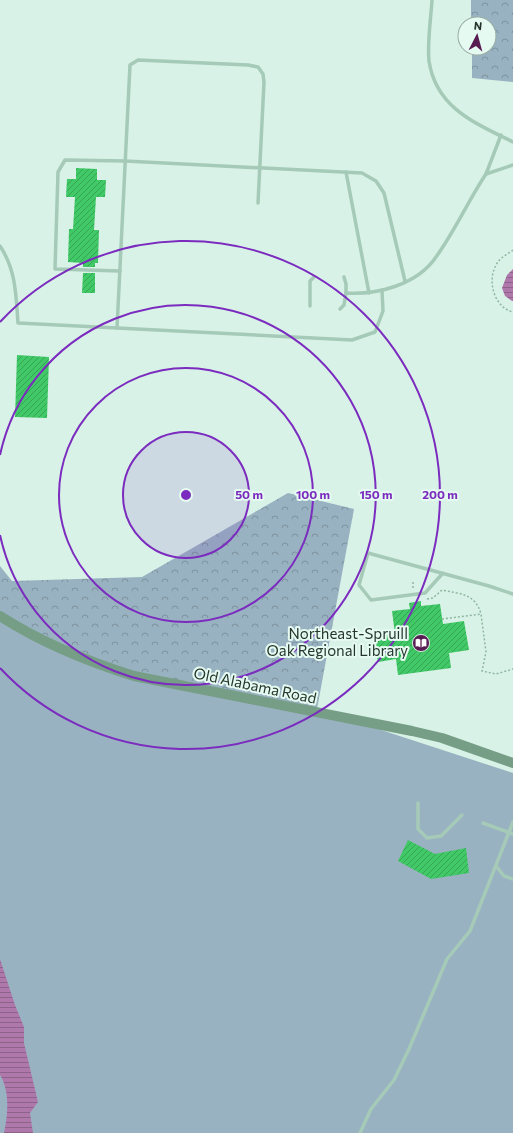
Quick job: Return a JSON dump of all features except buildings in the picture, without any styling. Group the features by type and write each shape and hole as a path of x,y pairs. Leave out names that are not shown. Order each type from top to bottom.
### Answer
{"main road":[{"name":"Old Alabama Road","path":"0,616 50,645 90,662 134,676 412,731 442,738 513,763"}],"lane":[{"path":"432,0 429,60 434,81 450,106 479,125 513,142"},
{"path":"117,328 130,65 138,60 248,65 258,67 263,74 258,203"},
{"path":"346,293 369,293 382,290 417,275 435,259 486,174 501,136"},
{"path":"120,271 55,269 58,172 66,160 126,161 362,173 376,181 384,193 405,281"},
{"path":"486,174 513,165"},
{"path":"346,172 369,293"},
{"path":"0,246 5,254 15,279 18,323 352,340 375,332 383,311 382,290"},
{"path":"310,306 310,281 314,277"},
{"path":"340,310 344,305 346,293 344,277"},
{"path":"443,573 425,593 371,600 359,585 368,553 443,573 513,594"},
{"path":"418,803 418,830 426,838 441,836 462,815"},
{"path":"360,1133 371,1109 394,1080 409,1049 447,959 470,931 513,822"},
{"path":"483,823 513,834"},
{"path":"496,866 504,876 513,879"}],"path":[{"path":"513,250 497,262 492,280 493,292 505,310 513,312"},
{"path":"425,600 433,598 442,590 471,597 476,602 481,614 486,652 482,671 496,674 513,670"},
{"path":"442,619 481,614"}],"green space":[{"path":"471,0 513,0 513,82 472,78 472,56 497,56 497,16 471,16"},
{"path":"288,493 354,509 317,709 148,675 50,648 0,617 0,566 12,581 142,577"},
{"path":"0,619 317,709 513,773 513,1133 0,1133"}],"shaded area":[{"path":"513,269 512,301 505,296 502,288 507,275"},
{"path":"0,959 24,1027 24,1043 38,1102 30,1113 33,1133 4,1133 7,1095 0,1075"}],"place":[{"name":"Northeast-Spruill Oak Regional Library","path":"421,643"}]}
